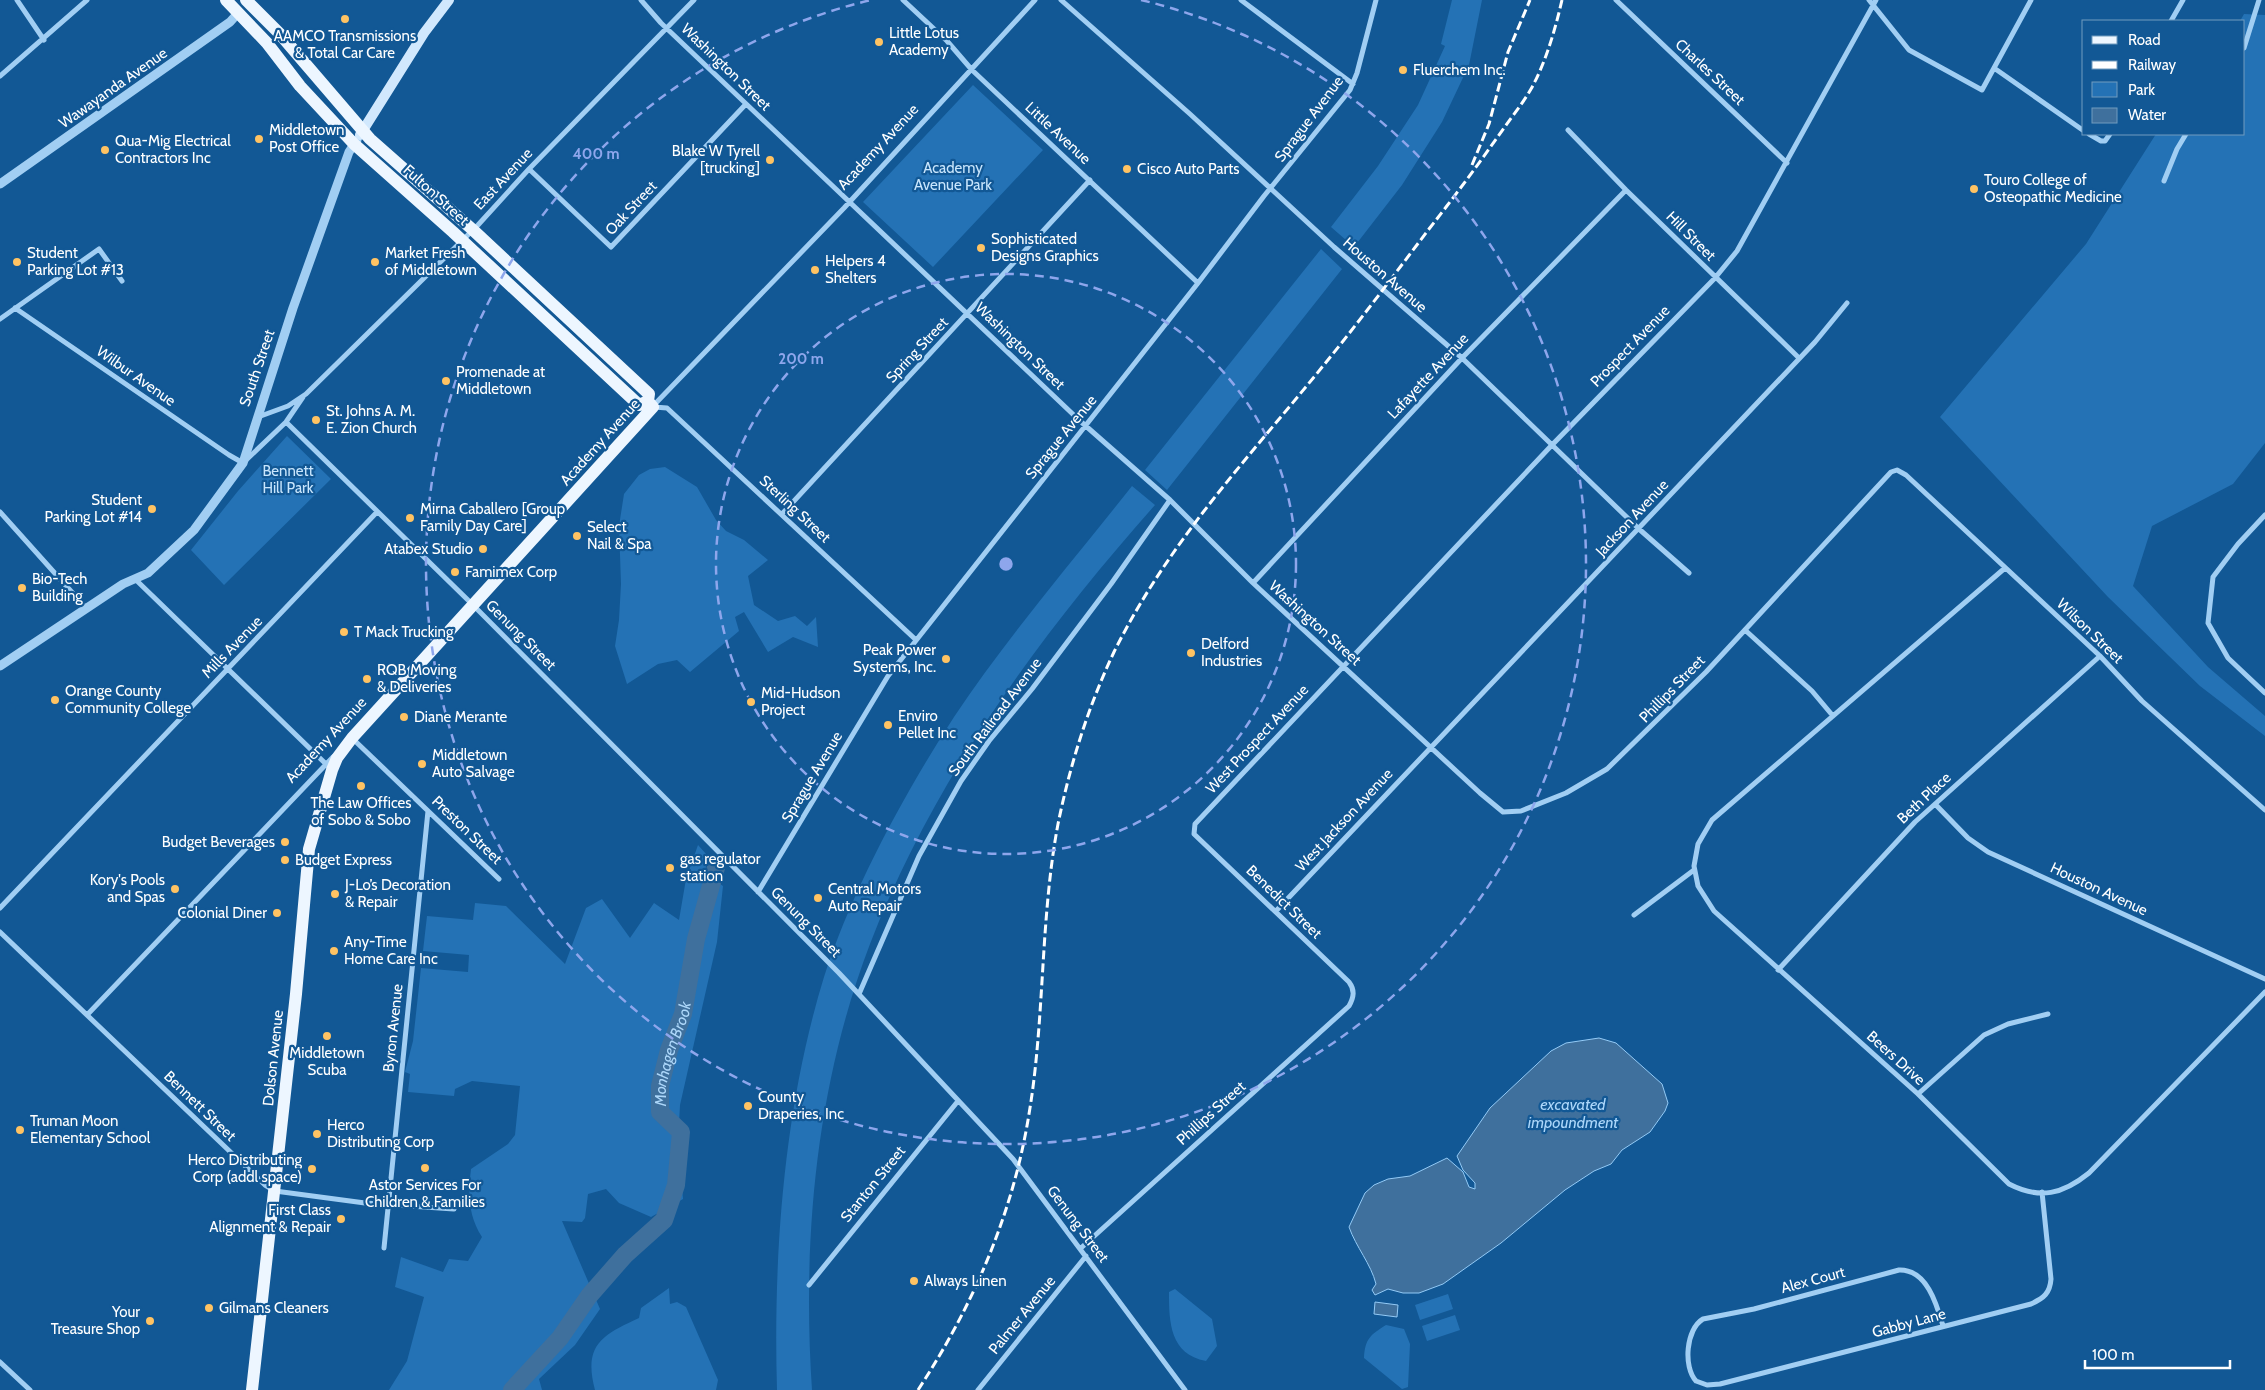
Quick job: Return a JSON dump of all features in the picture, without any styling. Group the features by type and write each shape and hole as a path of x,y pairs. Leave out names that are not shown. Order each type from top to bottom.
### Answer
{"main road":[{"name":"Fulton Street","path":"226,0 267,43 300,86 359,137 473,230 649,394 650,404 639,405 462,240 359,137 279,33 248,1"},
{"name":"South Street","path":"359,137 424,33 449,0"},
{"name":"Academy Avenue","path":"352,738 473,605 650,404"},
{"name":"Dolson Avenue","path":"252,1390 275,1191 309,849 329,767 352,738"}],"street":[{"path":"17,0 44,40"},
{"path":"0,76 44,40 87,0"},
{"name":"Washington Street","path":"641,0 667,28 849,202 1086,426 1170,500 1253,583 1430,747"},
{"name":"East Avenue","path":"243,462 286,422 306,394 473,230 529,169 694,0"},
{"name":"Little Avenue","path":"903,0 947,41 972,70 1198,283"},
{"name":"Academy Avenue","path":"650,404 721,338 1035,0"},
{"name":"Houston Avenue","path":"1061,0 1272,188 1334,247 1462,358 1639,529 1689,572"},
{"path":"1241,0 1354,84"},
{"name":"Sprague Avenue","path":"758,892 888,676 1354,84 1376,0"},
{"name":"Charles Street","path":"1616,0 1787,163"},
{"path":"1869,0 1909,50 1982,90 2031,0"},
{"name":"Prospect Avenue","path":"1343,666 1551,446 1715,278 1737,251 1874,7 1876,0"},
{"path":"2173,20 2183,0"},
{"path":"2245,45 2259,0"},
{"name":"Fulton Street","path":"239,12 248,1"},
{"name":"Wawayanda Avenue","path":"0,184 230,22 239,12"},
{"path":"1994,68 2082,129"},
{"name":"Oak Street","path":"529,169 612,247 746,104"},
{"name":"Hill Street","path":"1568,130 1715,278 1799,358"},
{"path":"2090,135 2101,142 2109,135"},
{"path":"2164,181 2176,149 2185,135"},
{"name":"South Street","path":"0,666 124,584 148,573 194,530 243,462 296,300 349,152 359,137"},
{"name":"Spring Street","path":"782,514 1090,180"},
{"name":"Lafayette Avenue","path":"1253,583 1462,358 1626,190"},
{"path":"0,319 98,249 122,281"},
{"name":"Jackson Avenue","path":"1430,747 1816,342 1847,303"},
{"name":"Wilbur Avenue","path":"15,308 229,455 243,462"},
{"name":"East Avenue","path":"256,418 288,406 306,394"},
{"name":"Sterling Street","path":"650,404 667,408 916,639"},
{"name":"Genung Street","path":"286,422 473,605 859,994 1013,1159 1081,1248 1184,1390"},
{"name":"Wilson Street","path":"1897,470 1902,472 2100,656 2142,701 2265,810"},
{"name":"Phillips Street","path":"1430,747 1497,808 1508,813 1522,811 1566,793 1608,769 1645,734 1745,630 1891,472 1897,470"},
{"name":"South Railroad Avenue","path":"859,994 915,864 961,781 989,741 1032,689 1106,590 1170,500"},
{"path":"0,512 86,608"},
{"name":"Mills Avenue","path":"0,908 377,512"},
{"path":"2265,515 2238,544 2213,577 2208,623 2228,658 2265,693"},
{"path":"1745,630 1812,691 1833,716 2005,568"},
{"path":"135,579 229,668 329,767"},
{"name":"Beth Place","path":"1778,970 1915,822 2100,656"},
{"name":"West Prospect Avenue","path":"1193,831 1197,820 1343,666"},
{"name":"Beers Drive","path":"1833,716 1712,820 1698,844 1694,870 1701,893 1714,911 1918,1094 2009,1184 2026,1192 2057,1192 2072,1186 2089,1173 2265,992"},
{"name":"Preston Street","path":"352,738 499,878"},
{"name":"West Jackson Avenue","path":"1276,911 1430,747"},
{"name":"Academy Avenue","path":"86,1015 329,767"},
{"name":"Houston Avenue","path":"1935,804 1968,838 1988,852 2265,979"},
{"name":"Byron Avenue","path":"384,1248 428,811"},
{"name":"Benedict Street","path":"1193,831 1349,982 1354,994"},
{"path":"1634,915 1694,870"},
{"name":"Bennett Street","path":"0,932 265,1185 275,1191"},
{"name":"Phillips Street","path":"1081,1248 1349,1006 1354,994"},
{"path":"1918,1094 1984,1035 2008,1024 2048,1014"},
{"name":"Stanton Street","path":"809,1284 958,1100"},
{"path":"275,1191 387,1204 454,1209"},
{"name":"Gabby Lane","path":"1688,1361 1692,1376 1696,1381 1707,1385 1720,1384 2031,1304 2045,1297 2051,1279 2042,1192"},
{"name":"Palmer Avenue","path":"978,1390 1086,1256"},
{"name":"Alex Court","path":"1688,1361 1692,1333 1698,1322 1703,1319 1754,1309 1899,1270 1912,1272 1931,1291 1943,1326"},
{"path":"0,1362 30,1390"}],"green space":[{"path":"1452,0 1482,0 1469,65 1442,122 1402,185 1354,247 1331,227 1378,166 1418,105 1445,46 1441,44"},
{"path":"2244,14 2265,15 2265,443 2233,484 2152,526 2133,586 2208,667 2265,716 2265,736 2200,686 2108,597 1940,417 2086,244 2155,135 2245,135 2245,20 2241,20"},
{"name":"Academy Avenue Park","path":"973,85 1043,150 933,267 863,202"},
{"path":"1321,249 1342,269 1167,490 1145,470"},
{"name":"Bennett Hill Park","path":"287,436 331,479 224,585 191,550 238,491"},
{"path":"665,467 697,487 716,520 726,531 744,540 768,560 748,576 754,605 778,621 795,616 807,626 816,617 818,647 793,637 768,652 744,612 735,617 739,631 690,672 677,660 658,664 627,684 615,646 621,584 619,526 624,494 639,475 650,469"},
{"path":"1132,486 1155,505 1070,606 1030,658 993,712 957,768 925,825 896,883 870,944 837,1052 825,1108 817,1164 809,1277 809,1334 812,1390 777,1390 777,1286 784,1181 790,1129 810,1026 824,977 849,910 898,810 954,717 1018,628"},
{"path":"698,845 707,855 704,889 713,879 723,886 717,942 680,1105 678,1142 683,1199 651,1217 619,1203 606,1189 588,1194 585,1218 582,1222 562,1221 600,1309 575,1345 539,1379 542,1390 389,1390 407,1361 424,1297 395,1287 401,1257 443,1272 449,1259 468,1261 482,1237 474,1221 470,1204 471,1169 508,1144 515,1135 520,1086 472,1081 455,1089 454,1096 408,1092 410,1074 405,1072 413,1041 421,968 468,972 469,955 423,951 427,916 473,920 475,903 506,906 565,964 586,908 602,899 630,938 654,903 679,920 686,879"},
{"path":"669,1288 670,1304 677,1302 686,1307 718,1380 716,1390 595,1390 592,1362 594,1352 599,1344 615,1330 639,1318 641,1308"},
{"path":"1175,1289 1212,1319 1217,1346 1206,1361 1185,1352 1174,1336 1171,1326 1169,1292"},
{"path":"1448,1294 1453,1309 1420,1320 1415,1305"},
{"path":"1455,1315 1460,1330 1427,1341 1422,1326"},
{"path":"1386,1325 1404,1329 1410,1344 1408,1387 1402,1389 1364,1358 1369,1338"}],"water":[{"name":"excavated impoundment","path":"1599,1038 1616,1043 1662,1084 1668,1103 1665,1111 1650,1132 1622,1150 1611,1164 1594,1171 1565,1190 1501,1243 1443,1284 1419,1293 1403,1293 1388,1289 1375,1295 1372,1290 1376,1284 1374,1277 1349,1227 1365,1193 1374,1185 1388,1179 1410,1176 1447,1158 1463,1172 1469,1187 1475,1189 1475,1183 1463,1170 1457,1156 1490,1108 1551,1051 1566,1043"},
{"path":"1375,1302 1398,1305 1397,1317 1374,1314"}],"waterway":[{"name":"Monhagen Brook","path":"512,1390 560,1338 589,1296 625,1255 664,1220 676,1185 681,1132 660,1112 660,1086 669,1050 683,1014 696,939 717,864"}],"railway":[{"path":"1472,165 1489,124 1508,52 1530,0"},
{"path":"918,1390 938,1358 973,1292 988,1258 1013,1188 1022,1151 1034,1078 1048,896 1058,824 1081,736 1114,652 1159,574 1184,538 1210,503 1363,315 1458,192 1521,104 1531,89 1546,57 1562,0"}],"place":[{"name":"AAMCO Transmissions & Total Car Care","path":"345,19"},
{"name":"Little Lotus Academy","path":"879,42"},
{"name":"Fluerchem Inc.","path":"1403,70"},
{"name":"Middletown Post Office","path":"259,139"},
{"name":"Qua-Mig Electrical Contractors Inc","path":"105,150"},
{"name":"Blake W Tyrell [trucking]","path":"770,160"},
{"name":"Cisco Auto Parts","path":"1127,169"},
{"name":"Touro College of Osteopathic Medicine","path":"1974,189"},
{"name":"Sophisticated Designs Graphics","path":"981,248"},
{"name":"Student Parking Lot #13","path":"17,262"},
{"name":"Market Fresh of Middletown","path":"375,262"},
{"name":"Helpers 4 Shelters","path":"815,270"},
{"name":"Promenade at Middletown","path":"446,381"},
{"name":"St. Johns A. M. E. Zion Church","path":"316,420"},
{"name":"Student Parking Lot #14","path":"152,509"},
{"name":"Mirna Caballero [Group Family Day Care]","path":"410,518"},
{"name":"Select Nail & Spa","path":"577,536"},
{"name":"Atabex Studio","path":"483,549"},
{"name":"Famimex Corp","path":"455,572"},
{"name":"Bio-Tech Building","path":"22,588"},
{"name":"T Mack Trucking","path":"344,632"},
{"name":"Delford Industries","path":"1191,653"},
{"name":"Peak Power Systems, Inc.","path":"946,659"},
{"name":"RQB Moving & Deliveries","path":"367,679"},
{"name":"Orange County Community College","path":"55,700"},
{"name":"Mid-Hudson Project","path":"751,702"},
{"name":"Diane Merante","path":"404,717"},
{"name":"Enviro Pellet Inc","path":"888,725"},
{"name":"Middletown Auto Salvage","path":"422,764"},
{"name":"The Law Offices of Sobo & Sobo","path":"361,786"},
{"name":"Budget Beverages","path":"285,842"},
{"name":"Budget Express","path":"285,860"},
{"name":"gas regulator station","path":"670,868"},
{"name":"Kory's Pools and Spas","path":"175,889"},
{"name":"J-Lo’s Decoration & Repair","path":"335,894"},
{"name":"Central Motors Auto Repair","path":"818,898"},
{"name":"Colonial Diner","path":"277,913"},
{"name":"Any-Time Home Care Inc","path":"334,951"},
{"name":"Middletown Scuba","path":"327,1036"},
{"name":"County Draperies, Inc","path":"748,1106"},
{"name":"Truman Moon Elementary School","path":"20,1130"},
{"name":"Herco Distributing Corp","path":"317,1134"},
{"name":"Astor Services For Children & Families","path":"425,1168"},
{"name":"Herco Distributing Corp (addl space)","path":"312,1169"},
{"name":"First Class Alignment & Repair","path":"341,1219"},
{"name":"Always Linen","path":"914,1281"},
{"name":"Gilmans Cleaners","path":"209,1308"},
{"name":"Your Treasure Shop","path":"150,1321"}]}
